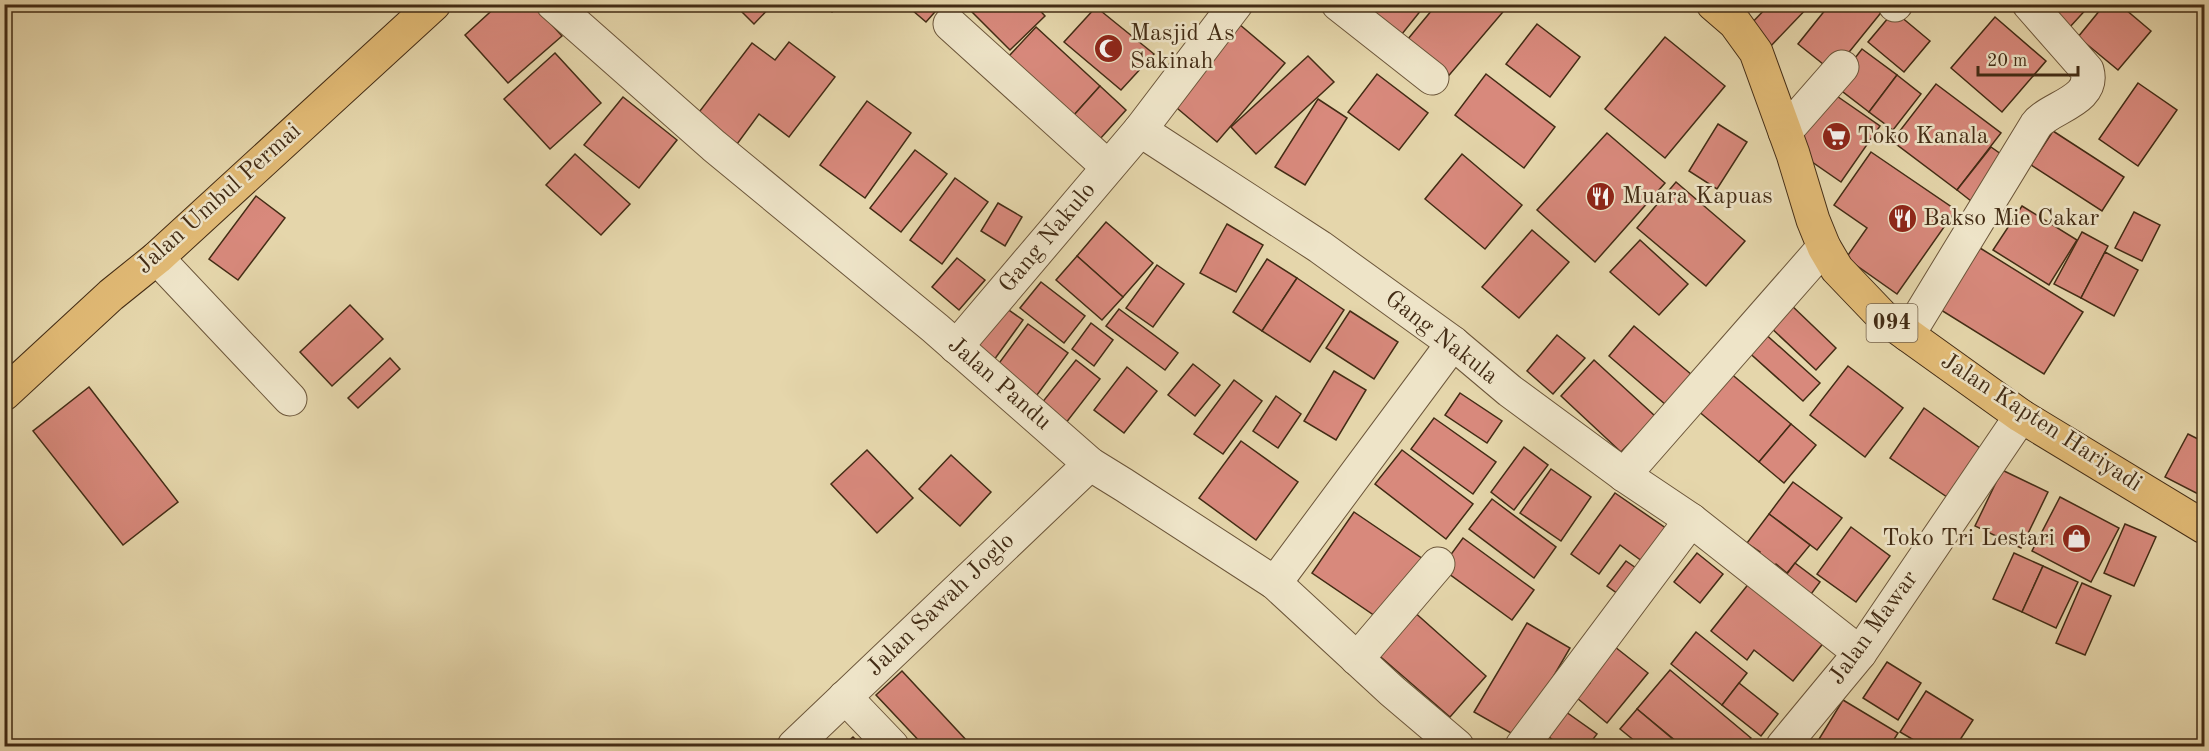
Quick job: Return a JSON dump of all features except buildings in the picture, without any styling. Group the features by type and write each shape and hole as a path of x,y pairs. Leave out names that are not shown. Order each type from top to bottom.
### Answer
{"main road":[{"name":"Jalan Umbul Permai","path":"4,394 111,295 158,258 434,4"},
{"name":"Jalan Kapten Hariyadi","path":"1713,4 1735,23 1756,52 1824,247 1837,269 1882,317 2021,416 2205,527"}],"street":[{"name":"Jalan Pandu","path":"553,4 714,147 956,347 1090,464 1275,583 1457,747"},
{"path":"1140,130 1236,4"},
{"path":"1338,4 1432,78"},
{"path":"1908,335 2040,119 2074,101 2088,80 2087,70 2029,4"},
{"path":"951,24 1108,167"},
{"path":"1785,132 1842,67"},
{"name":"Gang Nakulo","path":"956,347 1140,130"},
{"name":"Gang Nakula","path":"1140,130 1320,247 1453,343 1510,391 1624,475 1691,520 1860,653"},
{"path":"1624,475 1824,247"},
{"path":"158,258 290,399"},
{"path":"1275,583 1453,343"},
{"name":"Jalan Mawar","path":"1783,747 1860,653 2021,416"},
{"name":"Jalan Sawah Joglo","path":"794,747 1090,464"},
{"path":"1521,747 1691,520"},
{"path":"1357,659 1438,564"},
{"path":"845,697 892,747"}],"place":[{"name":"Masjid As Sakinah","path":"1109,48"},
{"name":"Toko Kanala","path":"1836,137"},
{"name":"Muara Kapuas","path":"1601,197"},
{"name":"Bakso Mie Cakar","path":"1902,219"},
{"name":"Toko Tri Lestari","path":"2076,539"}]}
